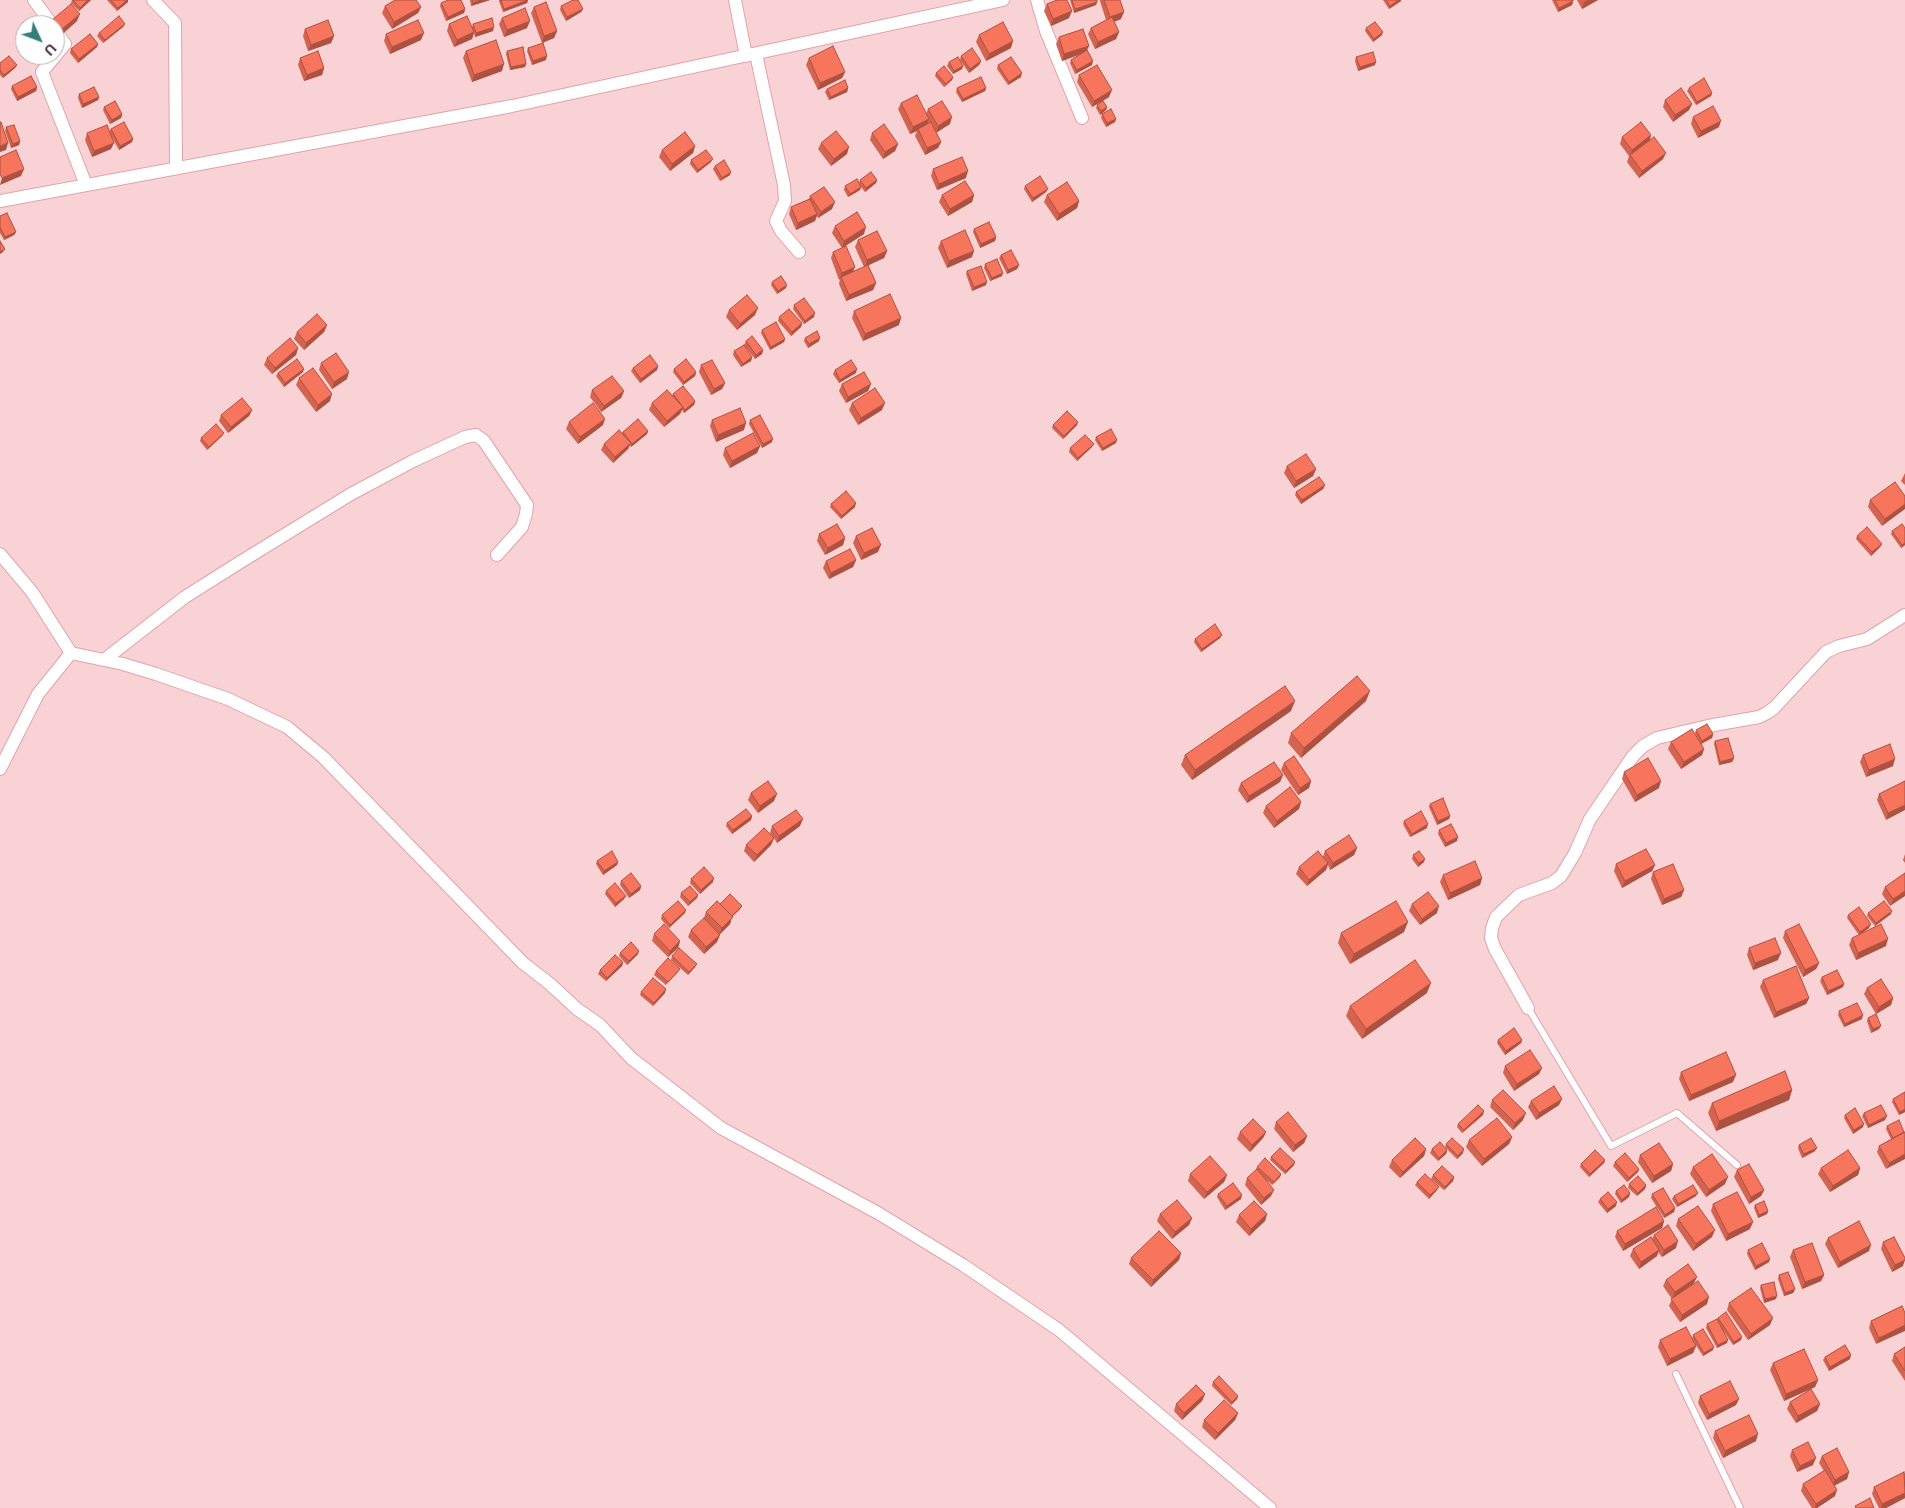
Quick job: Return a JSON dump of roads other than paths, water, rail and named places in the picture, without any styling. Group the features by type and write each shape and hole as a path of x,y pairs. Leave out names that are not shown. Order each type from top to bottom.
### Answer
{"street":[{"path":"34,0 45,15"},
{"path":"153,0 175,23 176,168"},
{"path":"736,0 784,185 785,201 776,221 781,231 799,252"},
{"path":"0,201 512,106 1003,0"},
{"path":"1037,0 1046,30 1082,118"},
{"path":"48,65 42,72 86,185"},
{"path":"104,660 185,597 242,561 358,490 412,461 465,437 476,435 484,442 527,505 522,527 497,555"},
{"path":"0,554 32,592 71,653 156,674 228,700 287,727 323,757 523,963 550,984 577,1009 600,1025 631,1058 722,1128 878,1212 963,1265 1059,1330 1270,1508"},
{"path":"1528,1008 1495,949 1491,938 1496,917 1519,896 1552,883 1561,876 1590,819 1633,756 1643,746 1656,738 1759,717 1767,713 1774,708 1826,652 1839,646 1867,639 1905,615"},
{"path":"0,769 38,694 71,653"}],"lane":[{"path":"1528,1008 1611,1146 1677,1112 1737,1165"},
{"path":"1676,1374 1740,1508"}]}
